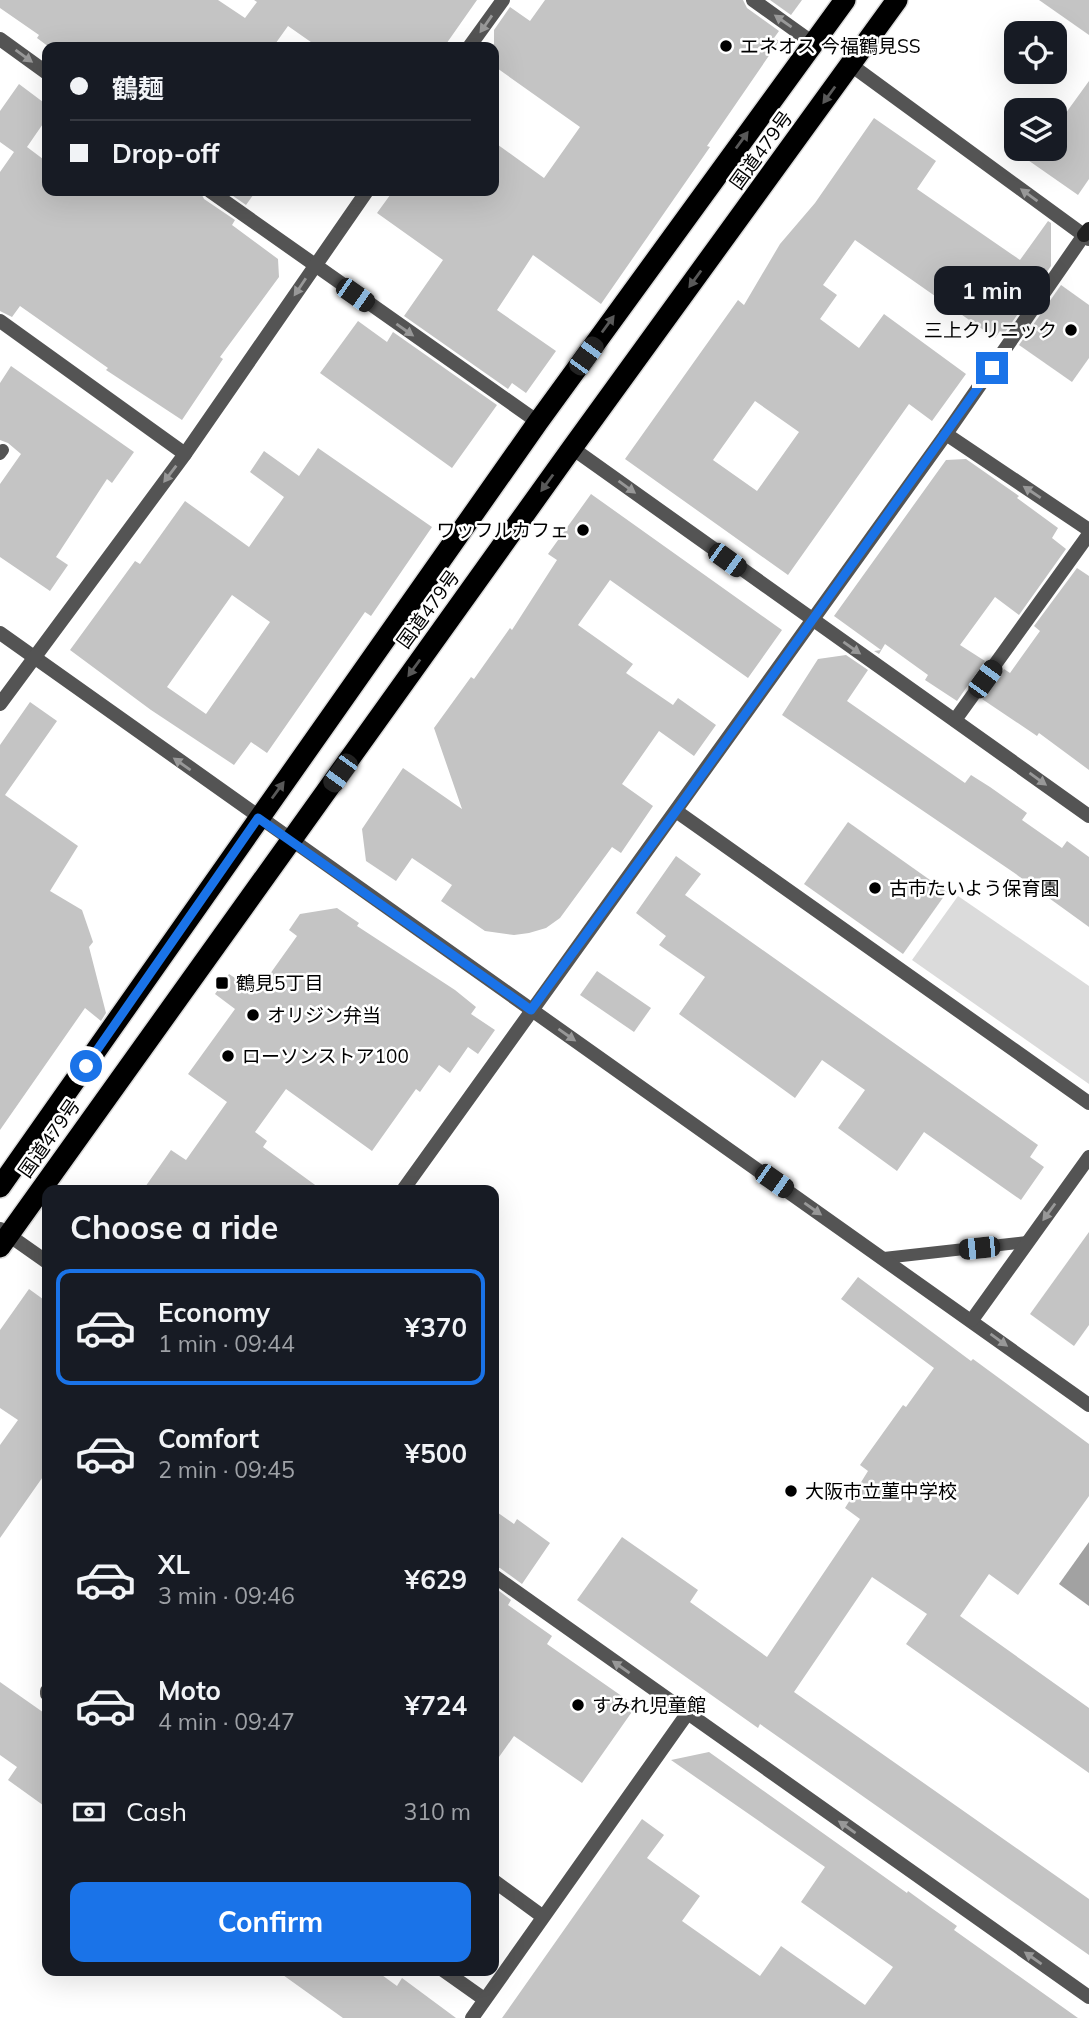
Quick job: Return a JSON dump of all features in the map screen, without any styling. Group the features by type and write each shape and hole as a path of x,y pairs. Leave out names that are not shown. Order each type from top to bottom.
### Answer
{"highway":[{"name":"国道479号","path":"0,1187 538,422 845,0"},
{"name":"国道479号","path":"3,1237 897,0"}],"street":[{"path":"473,42 503,0"},
{"path":"753,0 813,43"},
{"path":"0,39 42,69"},
{"path":"407,1185 1087,234 851,65"},
{"path":"217,196 538,422"},
{"path":"0,704 185,454 363,196"},
{"path":"0,321 185,454"},
{"path":"946,434 1089,532 955,720"},
{"path":"572,448 1089,816"},
{"path":"0,634 1087,1399"},
{"path":"676,811 1089,1103"},
{"path":"972,1320 1089,1157"},
{"path":"3,1237 42,1259"},
{"path":"499,1581 1089,1997"},
{"path":"472,2018 687,1714"},
{"path":"499,1885 542,1916"},
{"path":"451,1976 484,1999"}],"lane":[{"path":"884,1258 1027,1242"}],"shaded area":[{"path":"958,896 1089,986 1089,1084 912,960"},
{"path":"1089,1542 1089,1606 1059,1584"}],"building":[{"path":"0,0 218,0 245,18 257,2 254,0 477,0 448,42 311,42 288,26 277,42 42,42 37,38 39,35 0,8"},
{"path":"545,0 743,0 747,8 779,31 774,38 779,41 707,146 710,147 601,304 533,255 497,310 556,351 526,393 512,383 508,389 404,316 443,260 377,213 389,196 499,196 499,146 544,178 580,127 499,70 499,42 494,42 494,30 510,7 530,21"},
{"path":"770,0 802,0 791,15"},
{"path":"1039,0 1089,0 1089,35"},
{"path":"1089,81 1089,179 1078,195 1029,161 1067,161 1067,111"},
{"path":"19,84 42,101 42,125 27,147 42,158 42,196 202,196 235,220 232,225 278,259 279,277 220,357 223,359 182,420 106,370 108,368 20,306 12,317 0,311 0,172 14,152 0,142 0,111"},
{"path":"874,118 936,161 917,189 1020,260 1048,221 1051,223 1051,266 1004,334 1000,331 995,338 855,240 823,285 837,295 820,319 859,348 884,314 966,374 932,421 909,404 788,575 625,459 738,300 744,305 780,244 815,203","holes":["755,401 799,432 757,491 713,460"]},
{"path":"233,196 252,196 246,205"},
{"name":"三上クリニック","path":"1061,285 1089,305 1089,358 1072,382 1019,345"},
{"path":"358,321 387,342 393,332 497,405 452,468 320,373"},
{"path":"11,366 134,452 112,483 107,479 56,557 68,565 50,591 0,557 0,484 21,454 0,440 0,383"},
{"path":"318,448 432,527 371,616 365,612 267,753 251,742 234,765 151,710 70,650 135,561 140,564 185,501 249,547 284,497 250,472 264,451 299,476","holes":["232,595 270,622 206,714 167,687"]},
{"path":"966,459 1019,496 1017,498 1058,528 1052,538 1066,549 1019,615 995,597 960,645 985,661 957,701 925,680 928,675 885,644 879,654 874,651 881,650 834,616 946,460"},
{"path":"591,494 782,630 748,678 610,580 578,625 633,664 626,673 673,705 678,698 716,725 694,756 659,731 622,784 653,806 621,853 612,847 560,918 546,928 529,933 514,935 485,931 441,901 452,885 412,858 396,881 366,861 362,829 403,768 462,809 434,728 471,677 474,679 510,628 512,630 557,560 548,554"},
{"path":"1077,568 1089,576 1089,770 1039,733 1037,736 982,699 1004,669 1010,673 1040,631 1034,626"},
{"path":"846,655 868,670 847,701 965,783 971,775 990,787 1027,813 1022,820 1062,848 1067,841 1089,857 1089,927 782,715 818,659"},
{"path":"30,702 57,721 5,795 78,846 50,891 82,910 93,942 89,947 106,1013 101,1021 85,1008 0,1130 0,745"},
{"name":"古市たいよう保育園","path":"848,822 947,892 903,954 804,884"},
{"path":"676,856 701,874 685,895 1038,1145 1030,1157 1044,1167 1021,1200 924,1132 897,1171 838,1128 865,1090 822,1060 795,1098 679,1014 705,977 659,945 666,936 636,913"},
{"path":"337,908 359,923 357,926 455,990 476,1007 471,1014 495,1030 478,1054 468,1047 450,1073 439,1065 420,1092 416,1089 372,1151 286,1089 255,1132 267,1141 263,1147 315,1185 146,1185 171,1150 186,1160 227,1102 188,1074 235,1009 215,994 229,974 250,988 253,984 260,988 297,936 289,930 300,914"},
{"path":"597,971 651,1008 634,1032 580,995"},
{"path":"1089,1232 1089,1325 1074,1346 1030,1314"},
{"path":"858,1277 1089,1444 1089,1496 1018,1595 989,1574 960,1616 1089,1708 1089,1773 906,1644 927,1614 872,1577 794,1692 1089,1899 1089,1955 760,1724 758,1728 577,1600 622,1537 698,1590 690,1602 767,1657 860,1519 845,1508 868,1471 860,1465 903,1405 906,1407 934,1368 841,1299"},
{"path":"29,1289 42,1298 42,1478 0,1538 0,1445 18,1420 0,1408 0,1330"},
{"path":"499,1514 514,1524 517,1519 550,1543 522,1584 500,1568"},
{"path":"499,1591 511,1600 508,1605 552,1636 547,1644 636,1706 582,1783 514,1736 499,1757"},
{"path":"0,1682 42,1711 42,1804 8,1780 17,1767 0,1755"},
{"path":"709,1752 957,1926 954,1930 1078,2018 502,2018 642,1819 664,1835 647,1858 700,1896 682,1921 760,1976 781,1946 865,2005 893,1967 801,1902 825,1867 671,1760"},
{"path":"284,1976 383,1976 397,1986 402,1978 456,2018 343,2018"}],"place":[{"name":"エネオス 今福鶴見SS","path":"726,46"},
{"name":"三上クリニック","path":"1071,330"},
{"name":"ワッフルカフェ","path":"583,530"},
{"name":"古市たいよう保育園","path":"875,888"},
{"name":"鶴見5丁目","path":"222,983"},
{"name":"オリジン弁当","path":"253,1015"},
{"name":"ローソンストア100","path":"228,1056"},
{"name":"大阪市立菫中学校","path":"791,1491"},
{"name":"すみれ児童館","path":"578,1705"}],"route":[{"path":"86,1066 258,818 531,1010 992,368"}]}
